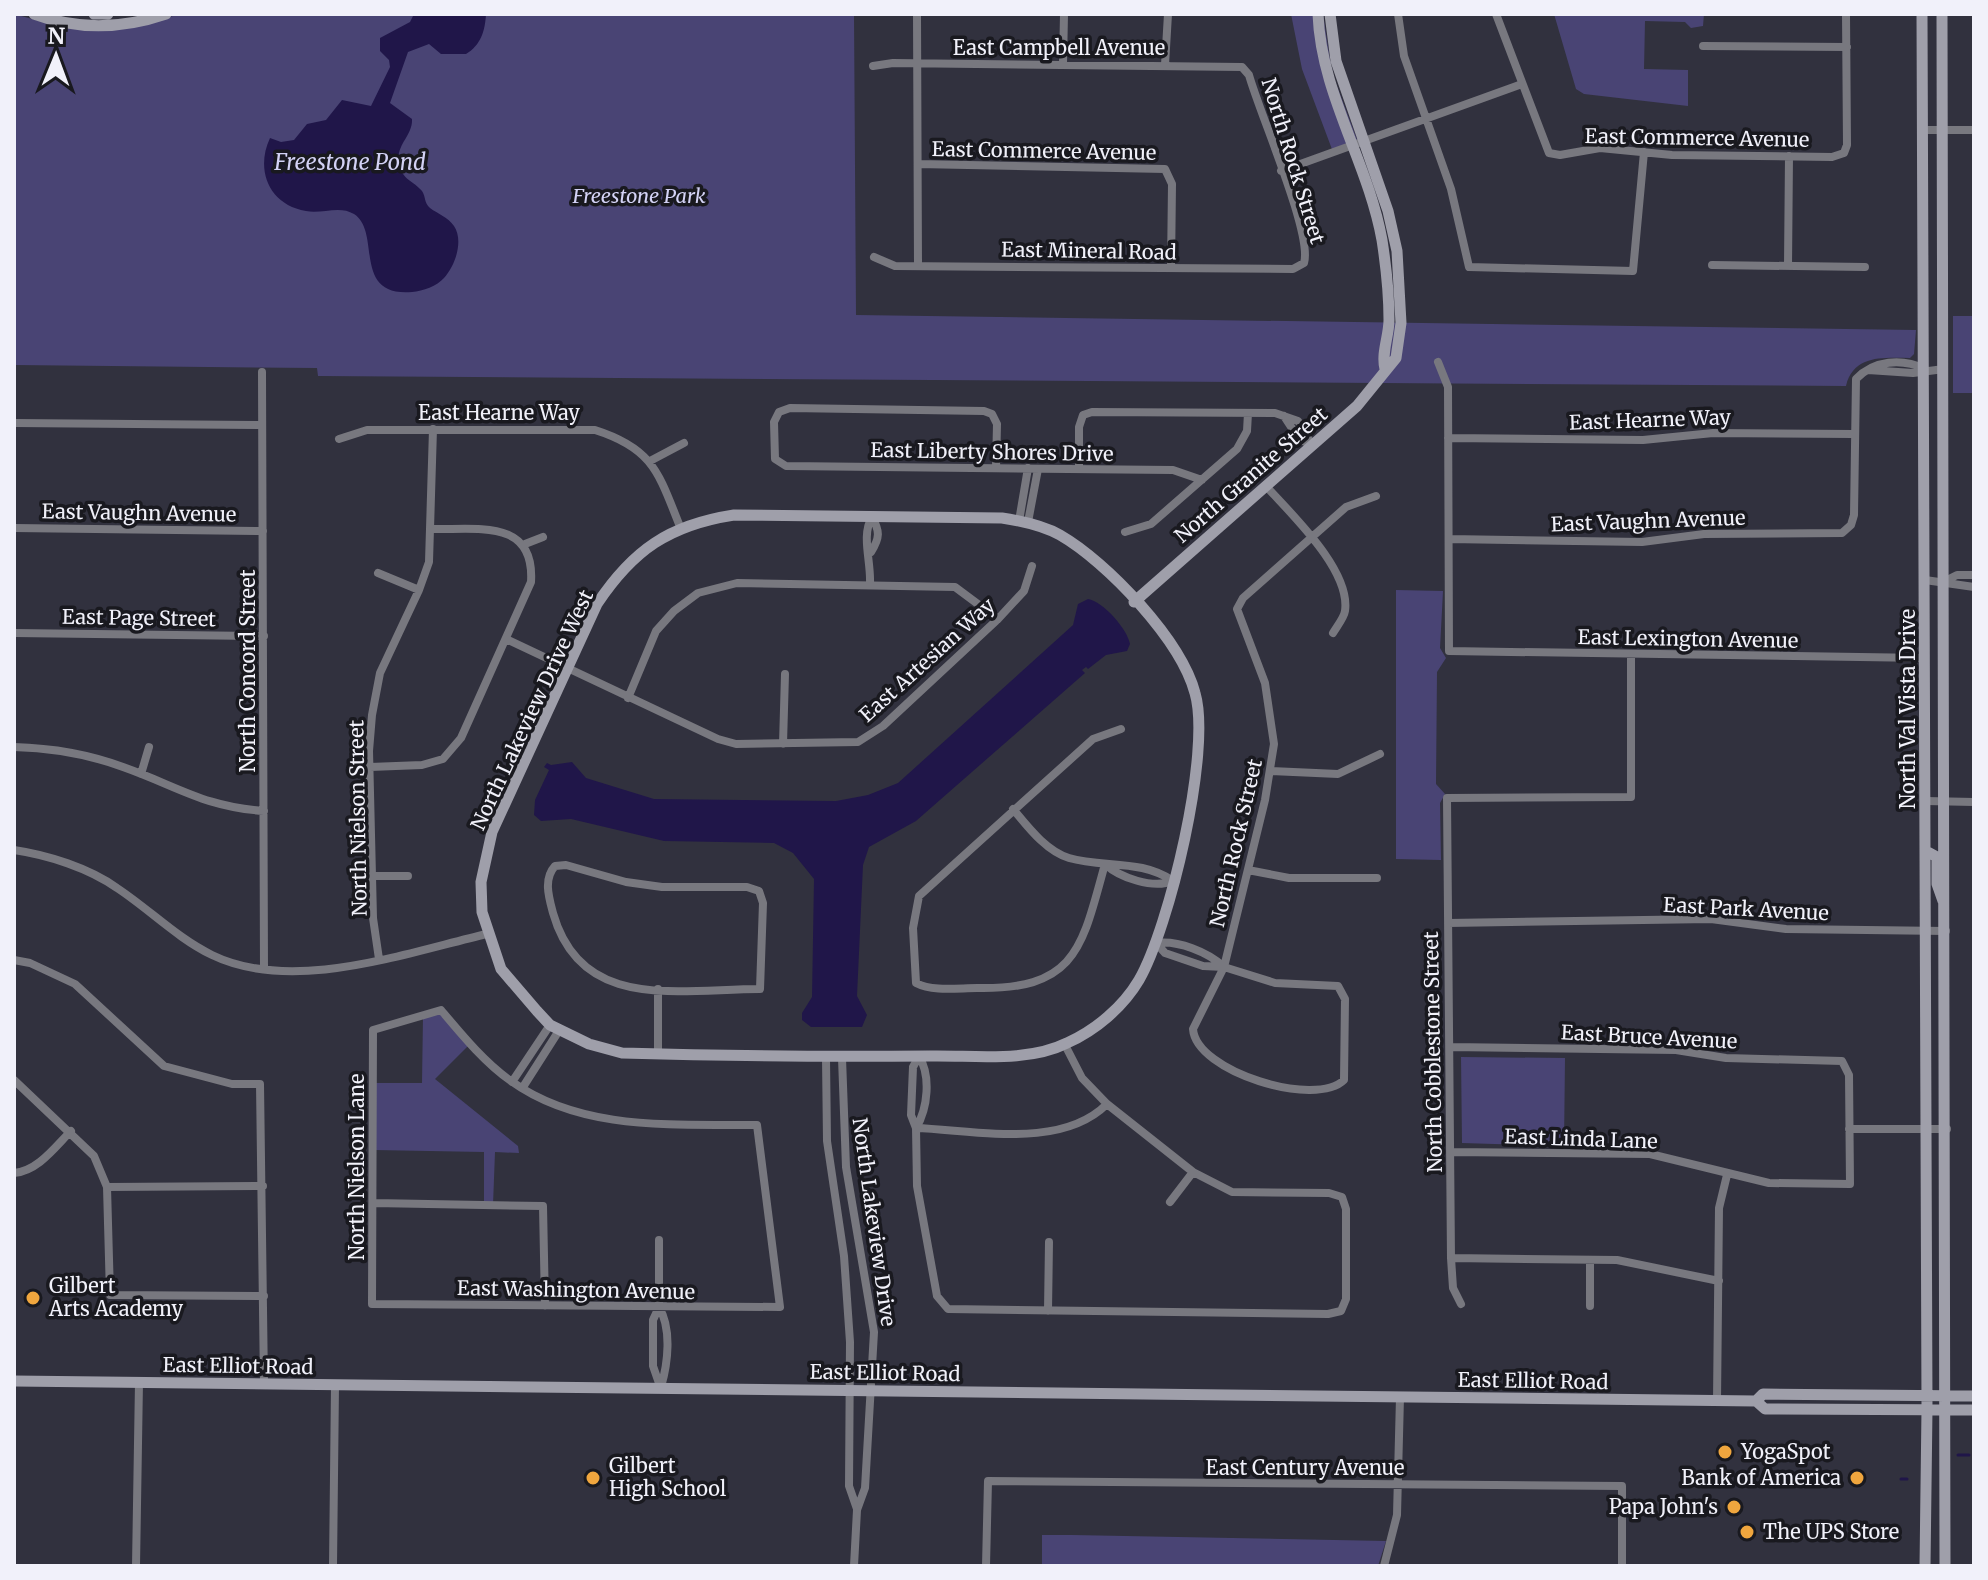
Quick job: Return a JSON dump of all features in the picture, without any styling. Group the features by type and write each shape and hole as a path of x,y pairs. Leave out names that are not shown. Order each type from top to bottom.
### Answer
{"main road":[{"path":"34,14 94,26 130,23 166,14"},
{"path":"94,14 108,14"},
{"path":"1318,14 1326,69 1378,221 1395,322"},
{"path":"1330,14 1336,61 1394,239 1395,322"},
{"name":"North Val Vista Drive","path":"1922,14 1926,801 1925,1566"},
{"name":"North Val Vista Drive","path":"1942,14 1947,1129 1945,1566"},
{"name":"North Granite Street","path":"1134,602 1363,399 1385,369 1383,360 1395,322"},
{"name":"North Lakeview Drive West","path":"734,515 872,517 1024,522 1058,534 1086,553 1169,642 1196,695 1198,764 1173,881 1156,943 1139,981 1124,1001 1094,1028 1065,1045 1023,1055 835,1058 622,1053 589,1044 555,1027 501,969 487,934 481,882 492,832 597,604 616,575 639,552 681,529 734,515"},
{"path":"1926,851 1935,853 1937,884 1946,909"},
{"name":"East Elliot Road","path":"14,1381 1756,1401 1765,1409 1947,1403 1974,1396"},
{"name":"East Elliot Road","path":"1756,1401 1763,1394 1850,1395 1927,1403"},
{"path":"1814,1409 1822,1402 1840,1402 1850,1395"},
{"name":"East Elliot Road","path":"1947,1403 1974,1410"}],"street":[{"path":"917,14 918,266"},
{"path":"1063,64 1064,14"},
{"path":"1165,65 1168,14"},
{"path":"1398,14 1404,56 1451,189 1469,267 1633,271 1644,152"},
{"path":"1281,171 1522,84 1496,14"},
{"path":"1703,46 1847,47 1846,14"},
{"name":"East Commerce Avenue","path":"1522,84 1549,153 1560,155 1600,148 1832,157 1844,153 1848,141 1847,47"},
{"name":"East Campbell Avenue","path":"873,66 917,63 1234,65 1245,69"},
{"name":"North Rock Street","path":"1245,69 1302,231 1306,251 1304,263"},
{"path":"1923,130 1974,130"},
{"path":"1788,266 1789,156"},
{"name":"East Commerce Avenue","path":"918,164 1156,166 1168,171 1172,184 1171,268"},
{"name":"East Mineral Road","path":"874,257 889,265 918,266 1293,269 1304,263"},
{"path":"1712,265 1865,267"},
{"path":"1438,362 1448,383 1449,539"},
{"path":"1853,434 1856,379 1868,370 1913,373 1925,369 1944,369"},
{"name":"North Concord Street","path":"262,372 264,969"},
{"name":"East Liberty Shores Drive","path":"996,468 996,421 984,411 790,408 779,412 774,422 774,455 779,464 996,468 1173,470 1202,480"},
{"path":"1079,469 1080,423 1087,413 1248,413 1284,416 1298,421 1308,432 1312,445"},
{"path":"1125,532 1151,524 1241,444 1248,413"},
{"path":"14,423 262,425"},
{"name":"North Nielson Street","path":"379,959 373,876 372,715 380,673 429,562 433,429"},
{"name":"East Hearne Way","path":"339,439 367,430 595,430 625,439 650,461 681,529"},
{"name":"East Hearne Way","path":"1448,438 1643,440 1713,433 1853,434"},
{"name":"East Vaughn Avenue","path":"1449,539 1642,542 1704,534 1830,535 1847,530 1854,515 1853,434"},
{"path":"650,461 684,443"},
{"path":"1024,522 1033,468"},
{"path":"1266,486 1328,558 1343,592 1345,612 1333,633"},
{"path":"1311,538 1353,503 1376,496"},
{"path":"870,583 871,552 879,540 879,529 872,517"},
{"name":"East Vaughn Avenue","path":"14,528 263,531"},
{"path":"370,767 422,765 443,759 461,738 531,582 533,561 525,544 502,531 431,529"},
{"path":"525,544 543,537"},
{"name":"North Rock Street","path":"1224,967 1275,983 1330,984 1341,988 1345,1076 1341,1083 1329,1087 1282,1087 1257,1083 1235,1072 1199,1045 1193,1033 1224,967 1271,771 1274,744 1265,683 1237,609 1243,598 1311,538"},
{"name":"East Lexington Avenue","path":"1449,539 1449,651 1925,658"},
{"name":"East Artesian Way","path":"506,639 718,739 736,744 858,742 883,726 998,619 1024,591 1032,566"},
{"path":"378,573 419,590"},
{"path":"1945,581 1957,575 1974,575"},
{"path":"1925,580 1945,581 1956,587 1974,587"},
{"path":"628,698 656,631 698,593 737,583 870,583 955,587 998,619"},
{"name":"East Page Street","path":"14,633 264,636"},
{"name":"North Cobblestone Street","path":"1461,1304 1453,1288 1451,1258 1447,798 1631,797 1631,655"},
{"path":"783,744 785,674"},
{"path":"1105,864 1084,939 1070,960 1053,973 1032,984 998,988 930,987 916,983 913,928 919,896 1093,739 1121,729"},
{"path":"14,747 82,755 141,774 207,803 264,811"},
{"path":"141,774 149,747"},
{"path":"1271,771 1338,774 1380,754"},
{"path":"1926,801 1974,802"},
{"path":"1013,809 1035,836 1067,857 1105,864 1119,863 1162,874 1173,881"},
{"path":"14,850 67,864 114,885 214,956 264,969 349,968 487,934"},
{"path":"566,865 626,882 662,887 747,887 759,891 763,903 760,989 658,989 622,987 583,968 560,936 548,897 549,875 555,866 566,865"},
{"path":"1248,870 1289,878 1377,878"},
{"path":"373,876 408,876"},
{"name":"East Park Avenue","path":"1448,923 1711,919 1786,929 1946,931"},
{"path":"1156,943 1160,950 1178,958 1203,966 1224,967"},
{"path":"14,960 43,968 75,984 164,1066 232,1084 260,1084 264,1384"},
{"path":"658,989 658,1054"},
{"name":"North Nielson Lane","path":"372,1304 373,1030 441,1010 512,1082"},
{"path":"555,1027 523,1087 512,1082 555,1027"},
{"path":"919,1056 913,1067 911,1115 916,1128 917,1186 937,1296 943,1306 956,1310 1328,1314 1341,1311 1346,1299 1346,1209 1342,1197 1329,1193 1232,1192 1193,1172 1107,1104 1082,1078 1065,1045"},
{"name":"East Bruce Avenue","path":"1450,1047 1676,1050 1726,1058 1834,1059 1846,1063 1849,1129"},
{"name":"North Lakeview Drive","path":"835,1058 846,1167 874,1321 874,1373 868,1390 865,1488 857,1510"},
{"name":"North Lakeview Drive","path":"835,1058 827,1141 846,1275 849,1486 857,1510"},
{"path":"14,1080 94,1156 107,1187 110,1295 264,1296"},
{"name":"East Washington Avenue","path":"372,1304 780,1307 757,1125 605,1120 567,1109 523,1087"},
{"path":"916,1128 1027,1133 1070,1128 1096,1114 1107,1104"},
{"path":"1849,1129 1947,1129"},
{"name":"East Linda Lane","path":"1451,1152 1650,1154 1769,1183 1850,1184 1849,1129"},
{"path":"14,1173 24,1172 44,1159 71,1131"},
{"path":"1170,1202 1193,1172"},
{"path":"1717,1401 1719,1208 1727,1175"},
{"path":"107,1187 263,1186"},
{"path":"374,1203 543,1206 545,1306"},
{"path":"659,1240 659,1307 667,1319 666,1370 661,1389"},
{"path":"1048,1311 1049,1242"},
{"path":"1451,1258 1617,1260 1719,1281"},
{"path":"1590,1260 1590,1306"},
{"path":"136,1566 139,1382"},
{"path":"333,1566 335,1385"},
{"path":"1384,1566 1397,1515 1400,1397"},
{"name":"East Century Avenue","path":"986,1566 988,1481 1622,1486 1622,1566"},
{"path":"854,1566 857,1510"}],"green space":[{"name":"Freestone Park","path":"14,14 54,25 153,23 178,14 854,14 856,315 1916,330 1914,354 1910,358 1880,358 1863,363 1850,376 1846,386 318,376 317,368 14,365"},
{"path":"1291,14 1323,14 1332,73 1358,142 1333,152 1302,69"},
{"path":"1554,14 1704,14 1703,26 1691,28 1685,22 1645,21 1644,69 1688,70 1688,106 1584,94 1576,89"},
{"path":"1953,316 1974,316 1974,393 1953,393"},
{"path":"1396,590 1443,591 1440,648 1446,658 1437,672 1436,784 1445,794 1440,803 1441,860 1396,859"},
{"path":"441,1010 471,1043 435,1079 518,1146 519,1153 495,1152 493,1205 484,1205 484,1152 374,1150 373,1083 422,1083 423,1016"},
{"path":"1461,1057 1565,1058 1564,1146 1462,1143"},
{"path":"1042,1535 1386,1541 1378,1566 1042,1566"}],"water":[{"name":"Freestone Pond","path":"414,14 486,14 481,37 466,54 441,54 429,44 408,52 390,103 412,119 398,157 405,177 422,191 428,206 452,223 458,239 455,260 444,278 430,288 412,292 393,291 381,284 374,274 362,223 354,214 343,210 306,211 283,202 268,184 264,162 270,138 281,142 294,140 307,124 326,120 342,100 371,106 390,67 389,60 380,51 380,38 410,22"},
{"path":"1088,599 1101,605 1120,624 1130,644 1127,651 1106,655 1082,670 1085,673 916,821 869,847 863,865 857,996 867,1015 862,1027 811,1027 802,1020 802,1013 812,997 814,879 793,853 774,843 664,841 571,819 541,821 534,815 535,800 549,770 544,767 547,763 572,762 586,778 654,799 836,801 868,795 898,783 1073,625 1078,604"}],"waterway":[{"path":"1958,1455 1969,1455"},
{"path":"1901,1479 1907,1479"}],"place":[{"name":"Gilbert Arts Academy","path":"33,1298"},
{"name":"YogaSpot","path":"1725,1452"},
{"name":"Gilbert High School","path":"593,1478"},
{"name":"Bank of America","path":"1857,1478"},
{"name":"Papa John's","path":"1734,1507"},
{"name":"The UPS Store","path":"1747,1532"}]}
